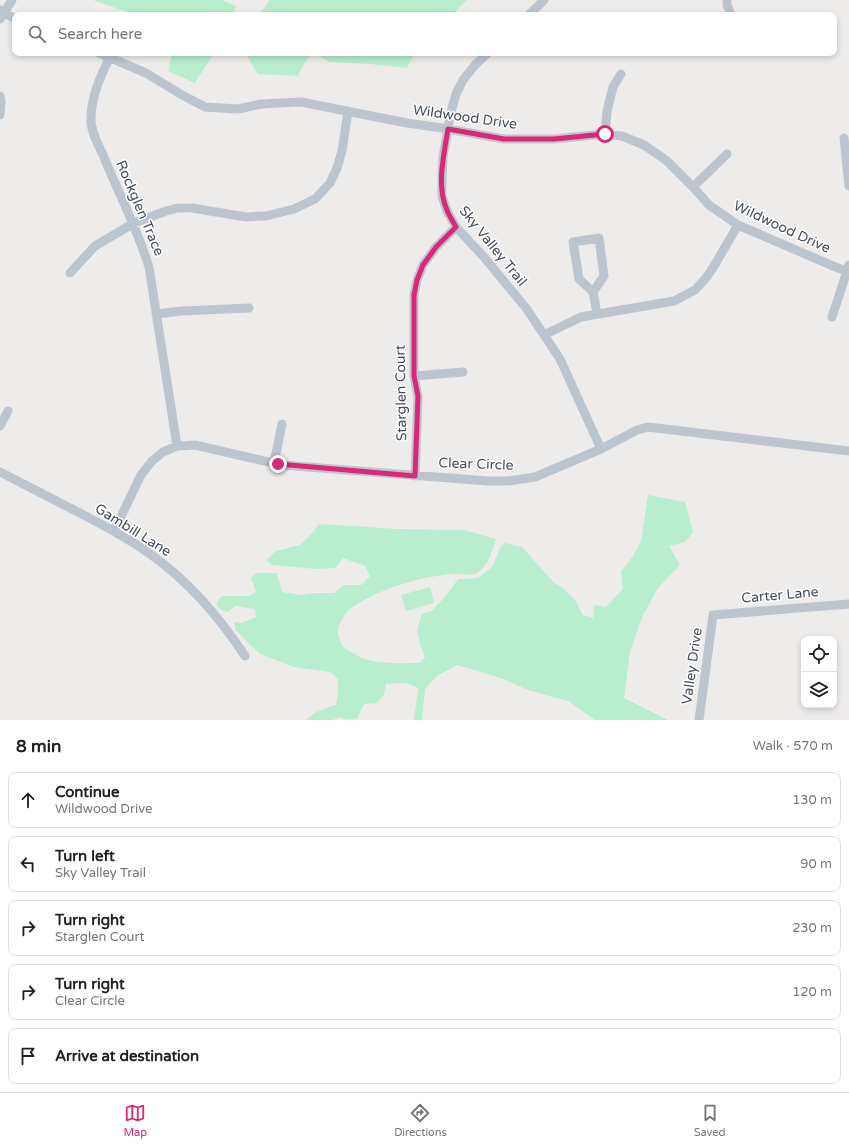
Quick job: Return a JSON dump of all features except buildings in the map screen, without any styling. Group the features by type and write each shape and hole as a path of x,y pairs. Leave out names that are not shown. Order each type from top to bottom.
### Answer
{"street":[{"path":"12,0 1,14 12,18"},
{"path":"532,12 544,0"},
{"path":"727,0 730,12"},
{"name":"Sky Valley Trail","path":"485,56 467,75 456,94 451,112 443,163 442,196 447,211 456,227 483,256 526,308 560,359 601,449"},
{"name":"Wildwood Drive","path":"110,57 146,73 205,107 238,109 261,104 301,102 407,123 504,139 554,139 605,134 622,136 644,145 666,161 709,205 738,225 833,266 848,269"},
{"name":"Rockglen Trace","path":"110,57 100,77 95,92 91,122 109,170 134,223 149,267 177,446"},
{"path":"605,134 607,111 613,87 621,74"},
{"path":"0,96 0,115"},
{"path":"70,274 95,246 134,223 166,211 192,208 246,217 266,216 293,209 316,199 330,183 337,168 342,151 348,111"},
{"path":"844,138 849,186"},
{"path":"693,187 727,154"},
{"path":"544,335 582,317 674,301 695,290 714,266 738,225"},
{"name":"Starglen Court","path":"415,476 418,396 414,376 414,295 417,280 423,265 436,247 456,227"},
{"path":"593,292 604,276 599,238 573,242 579,279 593,292 597,314"},
{"path":"832,317 848,269"},
{"path":"156,314 182,311 249,308"},
{"path":"414,376 463,372"},
{"path":"0,426 8,411"},
{"path":"274,463 282,424"},
{"name":"Clear Circle","path":"114,531 142,475 152,461 163,452 177,446 195,446 282,465 488,481 508,481 535,477 601,449 638,430 648,427 849,450"},
{"name":"Gambill Lane","path":"0,472 114,531 153,555 172,570 212,610 245,656"},
{"name":"Carter Lane","path":"713,615 849,604"},
{"name":"Valley Drive","path":"698,720 713,615"}],"green space":[{"path":"93,0 222,0 236,6 235,12 127,12"},
{"path":"270,0 467,0 455,12 261,12"},
{"path":"171,56 212,56 195,83 168,71"},
{"path":"247,56 311,56 306,60 298,76 258,74"},
{"path":"319,56 413,56 407,68 329,62"},
{"path":"648,495 685,502 693,532 685,542 669,546 680,565 658,588 643,615 630,651 624,698 668,720 595,720 568,701 528,690 501,678 457,665 438,675 425,689 422,720 414,720 418,688 406,683 386,684 384,695 377,703 364,704 357,719 348,720 340,717 333,720 306,720 324,709 336,705 338,679 330,672 294,667 260,654 236,630 234,622 241,623 256,617 255,609 235,606 228,612 220,609 216,604 222,596 249,596 256,592 251,578 256,573 276,573 282,592 301,595 334,593 344,585 361,585 370,576 365,566 343,558 335,568 316,569 272,565 267,560 276,551 300,545 319,524 398,529 464,530 496,539 487,562 477,573 465,575 440,575 395,586 364,600 350,609 341,621 338,634 342,646 358,656 384,663 420,663 425,657 420,644 417,629 422,614 432,611 458,579 478,578 492,567 501,546 505,543 522,547 554,583 563,588 575,600 583,615 593,618 594,605 606,607 623,589 621,572 631,559 641,541"},
{"path":"430,587 434,603 406,611 401,595"}],"route":[{"path":"278,464 415,476 418,396 414,376 414,295 417,280 423,265 436,247 456,227 447,211 442,196 443,157 448,129 504,139 554,139 605,134"}]}
